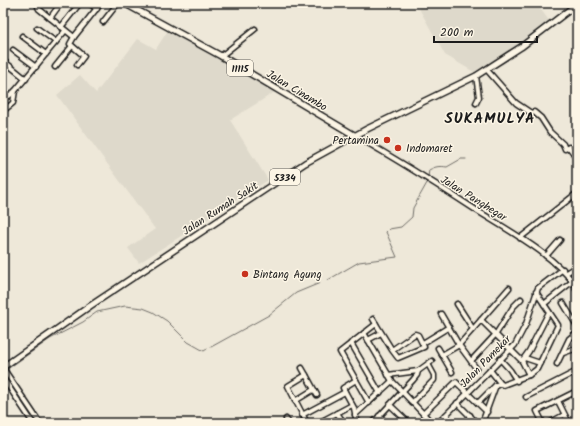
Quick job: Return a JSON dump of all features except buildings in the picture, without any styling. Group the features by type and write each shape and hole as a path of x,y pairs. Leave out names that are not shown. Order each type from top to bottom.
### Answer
{"main road":[{"name":"Jalan Cinambo","path":"124,3 222,56 354,135"},
{"name":"Jalan Rumah Sakit","path":"4,369 201,232 305,164 354,135 487,70 537,36 577,4"}],"street":[{"path":"41,3 38,10 74,37"},
{"path":"50,18 61,3"},
{"path":"61,27 80,3"},
{"path":"89,3 97,9"},
{"path":"77,65 84,56 69,43 101,3"},
{"path":"103,22 118,3"},
{"path":"37,28 56,42"},
{"path":"222,56 255,29"},
{"path":"9,96 26,79 65,31"},
{"path":"22,36 46,54"},
{"path":"55,67 72,46"},
{"path":"13,50 36,67"},
{"path":"5,62 26,79"},
{"path":"487,70 516,102 531,113 534,112 554,137 556,136 563,143 565,149 569,147 577,158 577,162"},
{"path":"476,76 479,97 476,103"},
{"path":"3,88 9,96 9,102 3,108"},
{"path":"3,111 12,103 15,91"},
{"name":"Jalan Panghegar","path":"354,135 398,160 520,238 546,256 564,271 573,281 577,289"},
{"path":"520,238 577,193"},
{"path":"546,256 560,240"},
{"path":"576,267 577,273"},
{"name":"Jalan Pamekar","path":"438,423 520,338 538,288 564,271 576,267"},
{"path":"544,304 573,281"},
{"path":"442,355 459,345 509,288"},
{"path":"478,403 498,385 503,386 529,375 535,371 540,364 558,325 536,292"},
{"path":"471,361 496,334 513,307 522,299"},
{"path":"563,303 577,326"},
{"path":"457,304 473,329"},
{"path":"529,375 523,359 549,312"},
{"path":"441,314 459,345 476,368"},
{"path":"373,319 396,357 400,358 423,348 423,343 418,335 415,334 392,350"},
{"path":"481,320 523,359 540,364"},
{"path":"369,403 340,352 376,324"},
{"path":"423,343 449,327"},
{"path":"557,364 572,334 577,332"},
{"path":"364,333 392,382 432,423"},
{"path":"368,340 382,333"},
{"path":"351,343 380,393"},
{"path":"438,348 452,372"},
{"path":"563,353 577,348"},
{"path":"500,360 510,370 517,381"},
{"path":"388,375 418,371 432,361"},
{"path":"412,404 434,380 434,375 428,364"},
{"path":"302,368 317,396"},
{"path":"4,369 40,423"},
{"path":"490,370 498,385"},
{"path":"373,423 417,375 418,371"},
{"path":"526,397 577,371"},
{"path":"306,375 288,386 307,423"},
{"path":"3,378 33,423"},
{"path":"356,380 344,387 359,423"},
{"path":"355,415 392,382"},
{"path":"423,414 455,382 487,412"},
{"path":"482,423 498,385"},
{"path":"295,401 314,390"},
{"path":"543,423 537,411 577,390"},
{"path":"302,415 345,392"},
{"path":"558,401 568,423"},
{"path":"457,403 477,423"},
{"path":"318,423 326,421 352,405"},
{"path":"390,405 409,423"},
{"path":"337,414 344,423"},
{"path":"446,415 452,423"},
{"path":"467,423 470,415"},
{"path":"549,423 564,415"},
{"path":"379,416 386,423"}],"shaded area":[{"path":"416,3 536,3 550,22 514,49 474,72 445,55"},
{"path":"168,30 278,90 230,120 268,180 139,263 128,248 155,229 57,95 80,75 96,93 138,39 156,49"},
{"path":"577,268 577,287 567,274"}],"waterway":[{"path":"428,177 429,170 431,169 442,166 447,167 461,159 466,159"},
{"path":"428,176 480,209"},
{"path":"328,280 359,262 397,257 386,232 389,229 401,227 412,217 413,208 427,183"},
{"path":"486,213 497,220"},
{"path":"211,347 269,315 296,293 320,283"},
{"path":"6,370 50,339 83,322 97,312 125,306 143,308 153,312 167,321 188,342 204,351 207,349"}],"place":[{"name":"Pertamina","path":"387,140"},
{"name":"Indomaret","path":"398,148"},
{"name":"Bintang Agung","path":"245,274"}],"district":[{"name":"SUKAMULYA","path":"490,118"}]}
